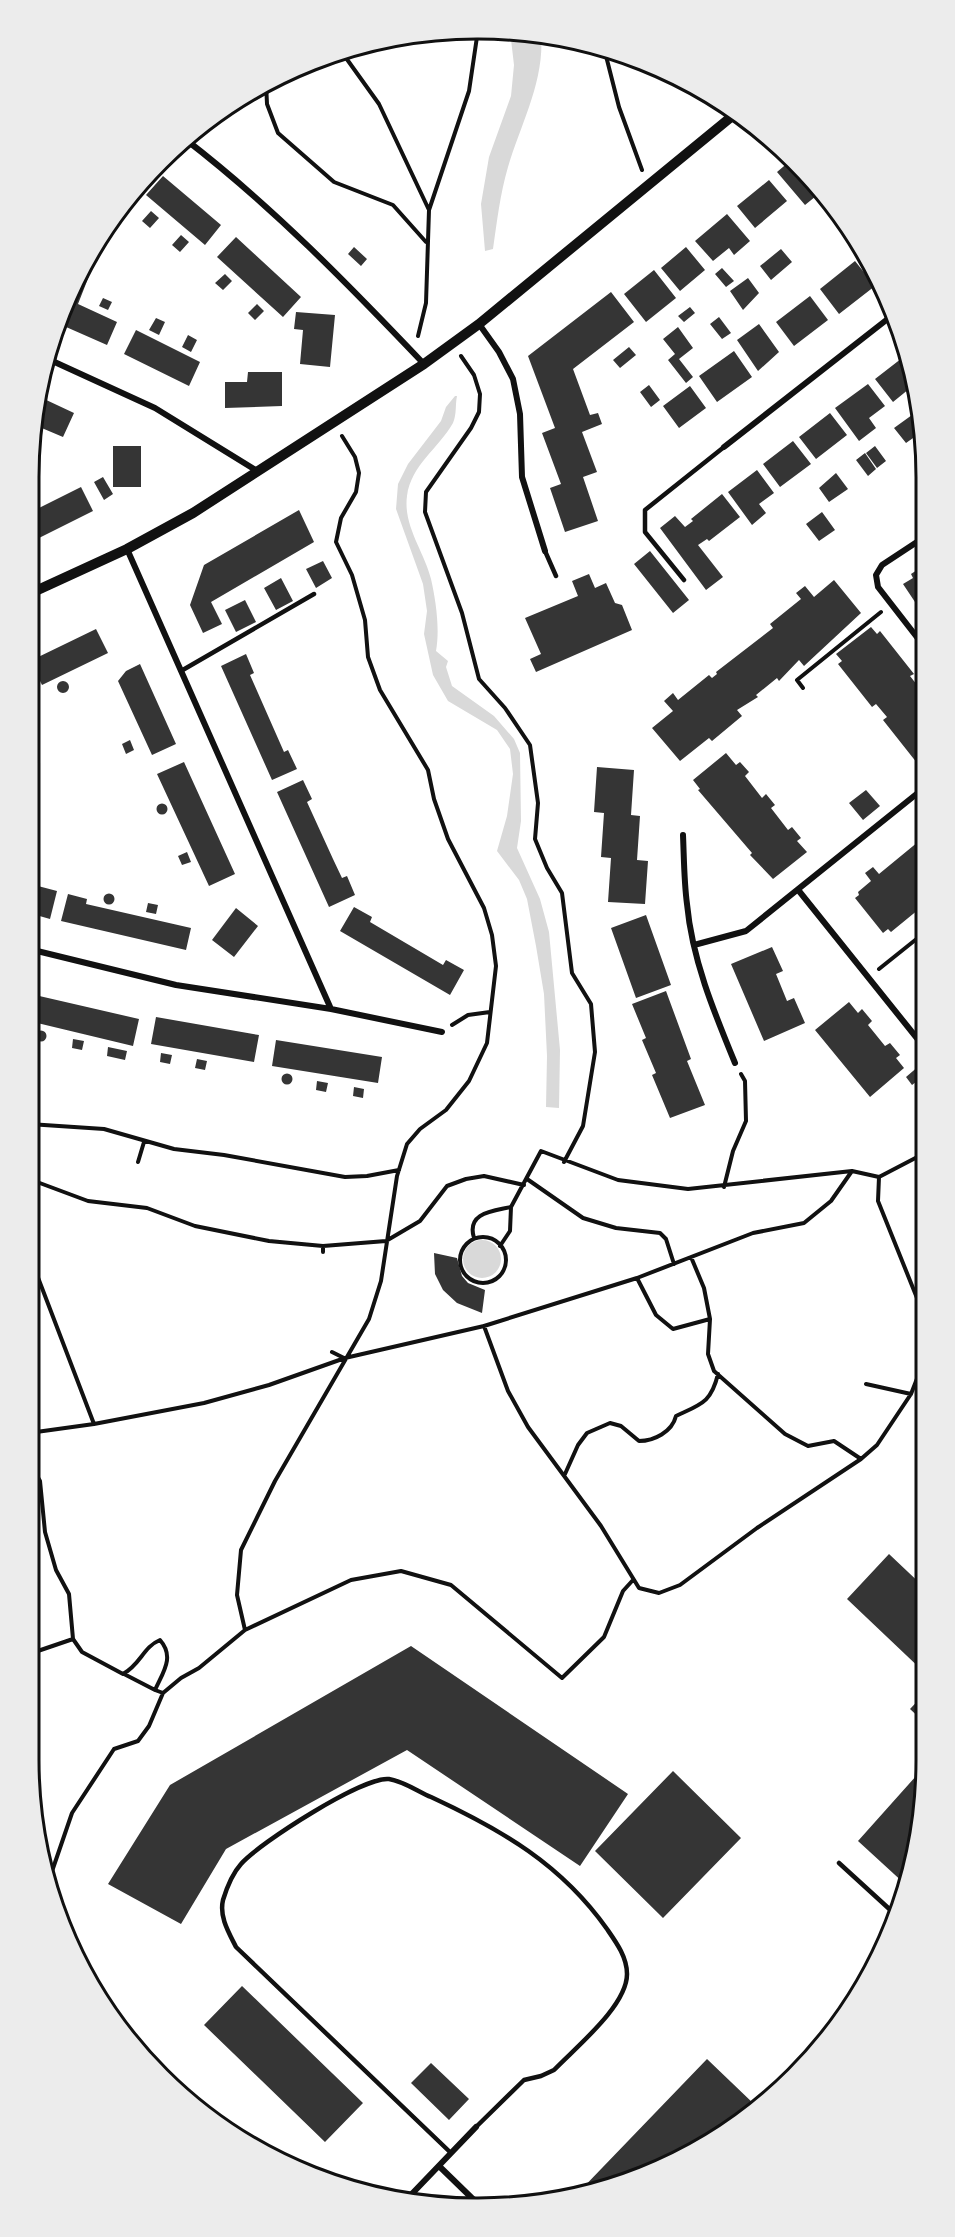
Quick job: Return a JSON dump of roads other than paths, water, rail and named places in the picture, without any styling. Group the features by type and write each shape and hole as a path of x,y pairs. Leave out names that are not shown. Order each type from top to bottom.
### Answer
{"street":[{"path":"39,589 127,549 193,513 260,472 424,364 479,324 729,119"},
{"path":"192,145 235,177 346,283 424,364"},
{"path":"724,447 887,320"},
{"path":"479,324 499,352 513,379 520,414 522,477 545,551"},
{"path":"55,362 155,408 260,472"},
{"path":"916,543 882,565 876,575 878,587 916,636"},
{"path":"127,549 331,1009"},
{"path":"694,945 746,931 799,891 916,795"},
{"path":"683,835 687,906 694,945 712,1008 735,1063"},
{"path":"799,891 916,1037"},
{"path":"39,952 176,985 331,1009 442,1032"},
{"path":"413,2193 476,2127"},
{"path":"439,2166 472,2198"}],"lane":[{"path":"684,580 645,532 645,510 724,447"},
{"path":"545,551 556,576"},
{"path":"181,671 314,594"},
{"path":"452,2153 236,1947 224,1924 222,1903 230,1880 242,1863 265,1845 337,1798 369,1781 389,1779 484,1822 536,1854 585,1899 626,1961 627,1976 616,2004 554,2070 524,2080 476,2127"},
{"path":"839,1863 890,1909"}]}
